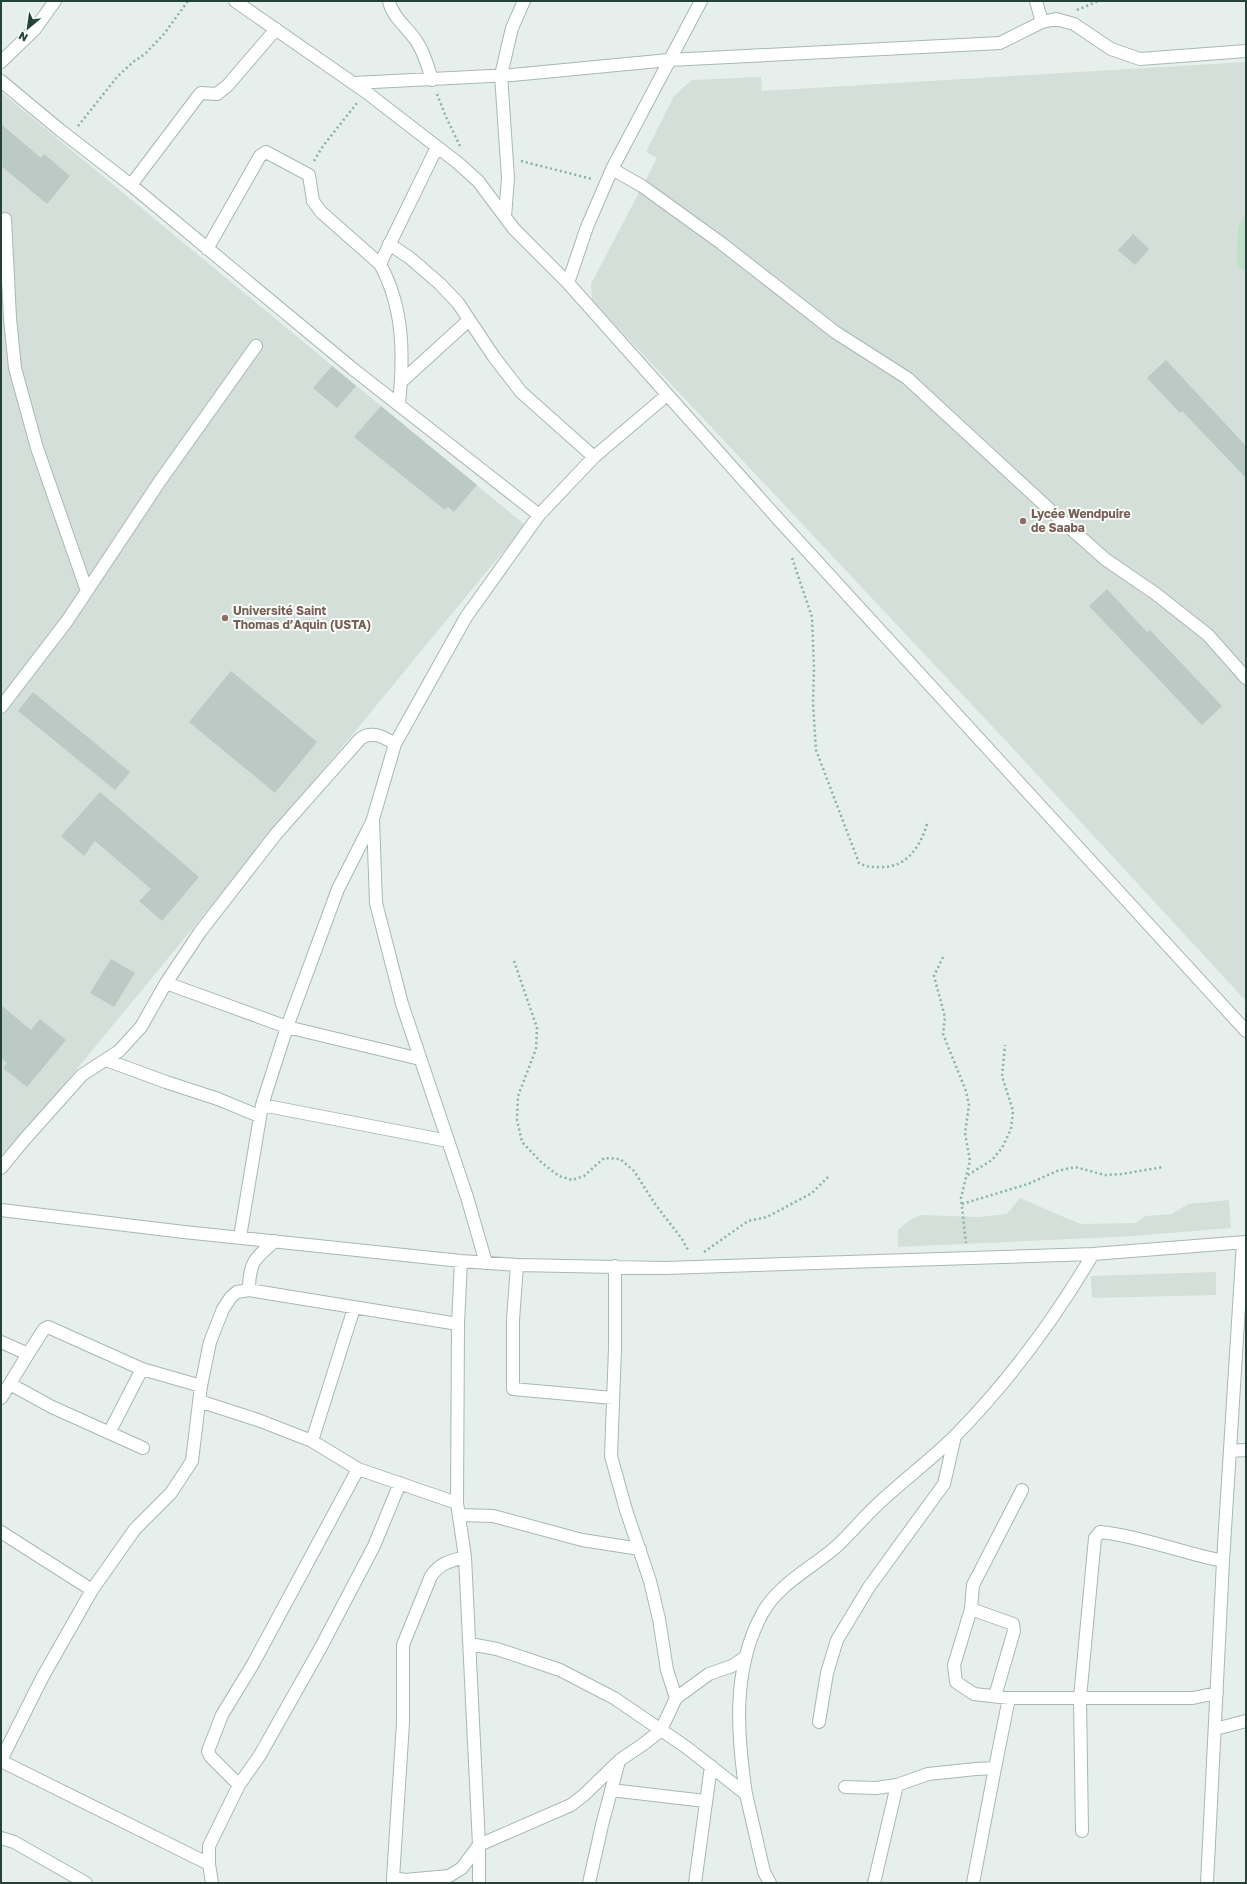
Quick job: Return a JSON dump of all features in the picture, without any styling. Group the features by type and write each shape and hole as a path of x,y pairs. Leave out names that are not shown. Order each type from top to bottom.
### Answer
{"street":[{"path":"1,62 35,29 55,1"},
{"path":"235,1 354,83 437,147 478,181 514,229 568,283 667,395 1246,1031"},
{"path":"389,1 395,13 417,41 424,53 432,80"},
{"path":"505,217 508,178 501,75 512,28 524,1"},
{"path":"568,283 588,227 612,169 701,1"},
{"path":"1036,1 1042,22"},
{"path":"354,83 432,80 501,75 669,60 1000,43 1042,22 1056,19 1074,24 1111,49 1140,59 1246,51"},
{"path":"131,185 199,95 202,93 214,95 222,90 276,29"},
{"path":"1,81 69,137 131,185 353,369 400,404 539,514"},
{"path":"380,264 437,147"},
{"path":"208,249 261,154 268,153 309,174 313,201 321,212 380,264 392,292 399,321 402,348 400,404"},
{"path":"612,169 642,186 721,243 834,332 907,378 1105,559 1156,594 1208,635 1246,678"},
{"path":"6,219 10,318 15,368 37,448 87,591"},
{"path":"389,244 410,258 440,284 458,303 494,357 521,392 594,457"},
{"path":"402,381 469,320"},
{"path":"1,707 67,621 160,481 256,346"},
{"path":"240,1237 261,1110 287,1027 338,889 373,819 395,744 466,616 539,514 594,457 667,395"},
{"path":"1,1168 82,1075 94,1065 106,1060 119,1051 141,1027 166,983 200,932 237,883 276,834 360,739 366,736 380,735 395,744"},
{"path":"373,819 376,903 402,1004 467,1197 486,1262"},
{"path":"166,983 287,1027 420,1059"},
{"path":"106,1060 218,1099 261,1110 448,1141"},
{"path":"1,1210 461,1261 665,1268 1093,1254 1245,1242 1230,1451 1207,1883"},
{"path":"249,1290 249,1274 252,1264 258,1255 275,1241"},
{"path":"770,1883 764,1872 746,1794 741,1756 739,1697 744,1658 762,1614 778,1592 837,1546 877,1505 955,1436 1018,1365 1065,1300 1093,1254"},
{"path":"461,1261 458,1324 457,1502 465,1557 479,1845 479,1883"},
{"path":"517,1264 513,1320 512,1389 613,1398"},
{"path":"614,1266 611,1456 660,1619 667,1670 676,1698"},
{"path":"209,1864 1,1760 42,1678 92,1590 134,1529 171,1493 192,1461 201,1386 210,1342 223,1309 230,1297 238,1292 249,1290 458,1324"},
{"path":"312,1441 354,1308"},
{"path":"1,1398 44,1329 48,1327 142,1369 201,1386"},
{"path":"1,1342 28,1354"},
{"path":"110,1433 142,1369"},
{"path":"10,1384 52,1407 143,1448"},
{"path":"199,1401 258,1420 312,1441 358,1469 457,1502"},
{"path":"819,1722 827,1673 837,1640 869,1587 944,1484 955,1436"},
{"path":"1230,1451 1246,1450"},
{"path":"239,1785 210,1756 208,1751 222,1715 253,1664 358,1469"},
{"path":"212,1883 209,1864 209,1846 239,1785 260,1755 321,1647 374,1546 400,1483"},
{"path":"1022,1490 972,1585 971,1609 954,1665 956,1682 974,1694 1009,1698 1193,1698 1217,1693"},
{"path":"459,1515 493,1516 538,1526 582,1540 640,1549"},
{"path":"1,1532 92,1590"},
{"path":"1082,1831 1080,1698 1095,1538 1100,1532 1118,1534 1193,1555 1224,1561"},
{"path":"465,1557 446,1562 437,1567 431,1576 404,1645 403,1723 393,1881 449,1876 462,1868 479,1845 571,1805 584,1795 620,1760 661,1730 676,1698 709,1674 732,1666 744,1658"},
{"path":"971,1609 1013,1624 1014,1631 995,1696"},
{"path":"470,1644 497,1649 560,1670 614,1698 711,1766 746,1794"},
{"path":"973,1883 995,1768 999,1756 1009,1698"},
{"path":"1215,1729 1246,1721"},
{"path":"589,1883 620,1760"},
{"path":"695,1883 705,1801 711,1766"},
{"path":"845,1787 876,1788 897,1785 928,1774 995,1768"},
{"path":"874,1883 897,1785"},
{"path":"612,1790 705,1801"},
{"path":"1,1838 14,1842 86,1883"}],"path":[{"path":"69,137 117,77 132,62 145,54 164,34 188,1"},
{"path":"432,80 446,117 464,153"},
{"path":"309,174 311,166 323,146 366,92"},
{"path":"507,157 558,169 606,184"},
{"path":"792,557 812,617 814,669 813,703 816,750 859,863 867,867 888,868 902,863 909,857 924,836 928,821"},
{"path":"943,957 934,976 945,1017 943,1034 966,1091 969,1105 965,1133 970,1161 968,1176 961,1198 967,1258"},
{"path":"514,960 537,1028 536,1049 518,1096 516,1120 522,1142 542,1163 559,1176 572,1180 584,1176 604,1158 620,1159 634,1171 655,1204 682,1239 696,1267"},
{"path":"968,1176 992,1160 1002,1148 1011,1129 1013,1110 1002,1076 1005,1045"},
{"path":"962,1204 1028,1184 1057,1171 1075,1167 1105,1175 1122,1174 1163,1167"},
{"path":"696,1267 704,1251 748,1221 767,1217 812,1193 828,1177"}],"shaded area":[{"name":"Lycée Wendpuire de Saaba","path":"1246,62 1246,1001 1006,741 592,300 591,284 657,158 646,152 674,96 692,80 761,77 762,91"},
{"name":"Université Saint Thomas d’Aquin (USTA)","path":"1,92 525,525 1,1161"},
{"path":"1020,1198 1080,1224 1136,1223 1145,1216 1172,1214 1188,1204 1229,1200 1231,1228 1134,1236 898,1247 898,1230 910,1220 921,1215 978,1217 1007,1214"},
{"path":"1216,1272 1216,1295 1092,1298 1091,1276"}],"green space":[{"path":"1246,214 1246,271 1237,267 1238,227"}],"building":[{"path":"1,124 41,158 44,154 70,176 47,204 1,166"},
{"path":"1133,234 1149,249 1135,265 1118,250"},
{"path":"1166,360 1246,446 1246,478 1182,411 1180,413 1147,378"},
{"path":"332,366 356,386 337,408 313,388"},
{"path":"381,406 477,485 454,512 448,507 445,510 354,437"},
{"path":"1107,589 1147,632 1150,630 1222,706 1202,725 1089,606"},
{"path":"231,671 317,742 275,793 189,722"},
{"path":"33,692 130,772 115,790 18,711"},
{"path":"100,792 199,877 162,921 139,901 151,889 95,841 84,856 61,836"},
{"path":"111,959 135,973 114,1007 90,993"},
{"path":"1,1005 31,1030 40,1019 66,1040 27,1087 3,1068 7,1063 1,1058"}],"place":[{"name":"Lycée Wendpuire de Saaba","path":"1023,521"},
{"name":"Université Saint Thomas d’Aquin (USTA)","path":"225,618"}]}
